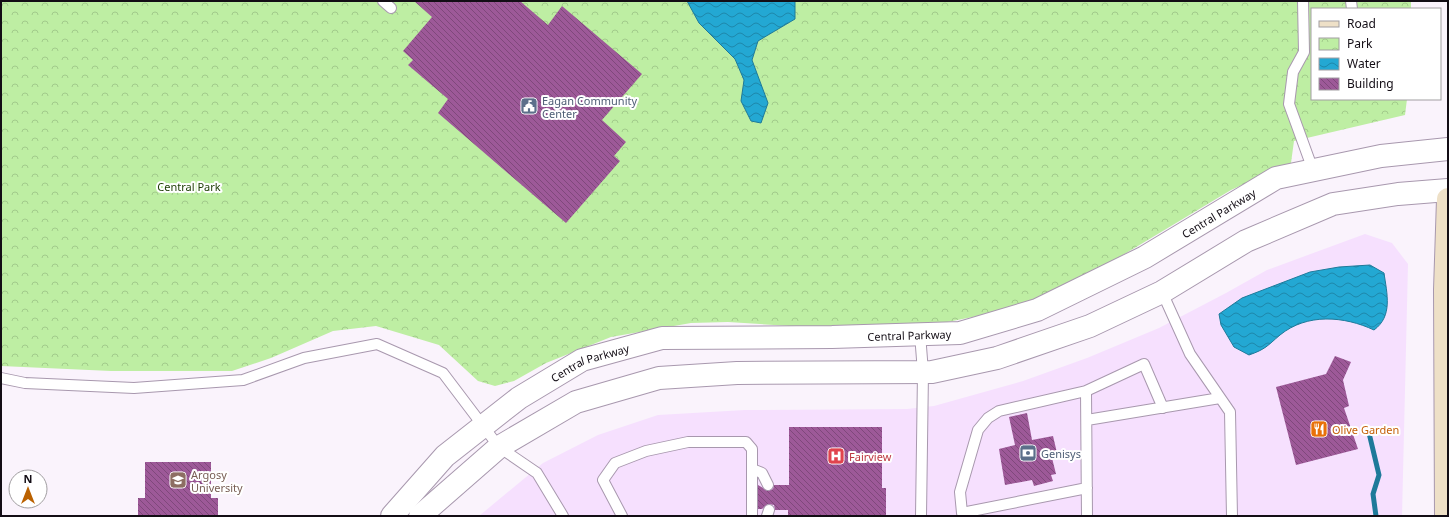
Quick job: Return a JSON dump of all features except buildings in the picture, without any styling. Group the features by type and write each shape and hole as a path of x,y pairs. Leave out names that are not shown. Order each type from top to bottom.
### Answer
{"main road":[{"path":"1446,516 1447,428 1445,290 1448,199"}],"street":[{"name":"Central Parkway","path":"392,516 445,456 519,398 582,360 662,338 832,337 960,332 1037,310 1145,257 1276,178 1381,156 1448,149"},
{"path":"420,516 498,447 576,402 659,378 737,373 923,372 997,358 1090,326 1162,292 1246,241 1333,204 1398,194 1448,190"}],"lane":[{"path":"1303,1 1308,23 1304,52 1293,72 1289,104 1313,170"},
{"path":"1162,292 1190,354 1230,412 1232,516"},
{"path":"920,334 923,372 921,516"},
{"path":"1,378 25,383 134,388 243,380 304,358 377,344 443,373 498,447 537,473 563,516"},
{"path":"1087,488 963,514 960,492 978,430 988,418 999,411 1086,391 1144,364 1163,408"},
{"path":"1086,391 1087,516"},
{"path":"1087,420 1220,398"},
{"path":"622,516 603,480 615,463 646,451 688,442 746,442 752,449 752,516"},
{"path":"752,469 762,474 768,485"}],"shaded area":[{"path":"1365,234 1392,243 1408,264 1402,516 479,516 543,463 598,435 658,415 745,410 907,409 934,406 1023,381 1087,358 1159,328 1267,270"}],"green space":[{"name":"Central Park","path":"1,1 1411,1 1411,8 1311,8 1311,100 1407,100 1405,115 1294,141 1291,163 1231,190 1073,285 1003,311 927,326 821,328 728,322 691,323 611,337 546,363 514,381 495,386 478,381 439,345 376,326 333,331 271,358 232,371 111,371 1,366"}],"water":[{"path":"687,1 795,1 795,19 758,41 752,60 768,103 761,123 751,121 741,101 744,80 735,59 699,23"},
{"path":"1370,265 1384,273 1387,297 1384,318 1374,330 1362,325 1338,320 1314,320 1291,328 1263,349 1249,355 1234,347 1221,325 1219,314 1242,298 1310,272 1339,267"}],"waterway":[{"path":"1369,433 1379,475 1373,494 1376,516"}],"place":[{"name":"Eagan Community Center","path":"529,106"},
{"name":"Olive Garden","path":"1319,429"},
{"name":"Genisys","path":"1028,453"},
{"name":"Fairview","path":"836,456"},
{"name":"Argosy University","path":"178,480"}]}
